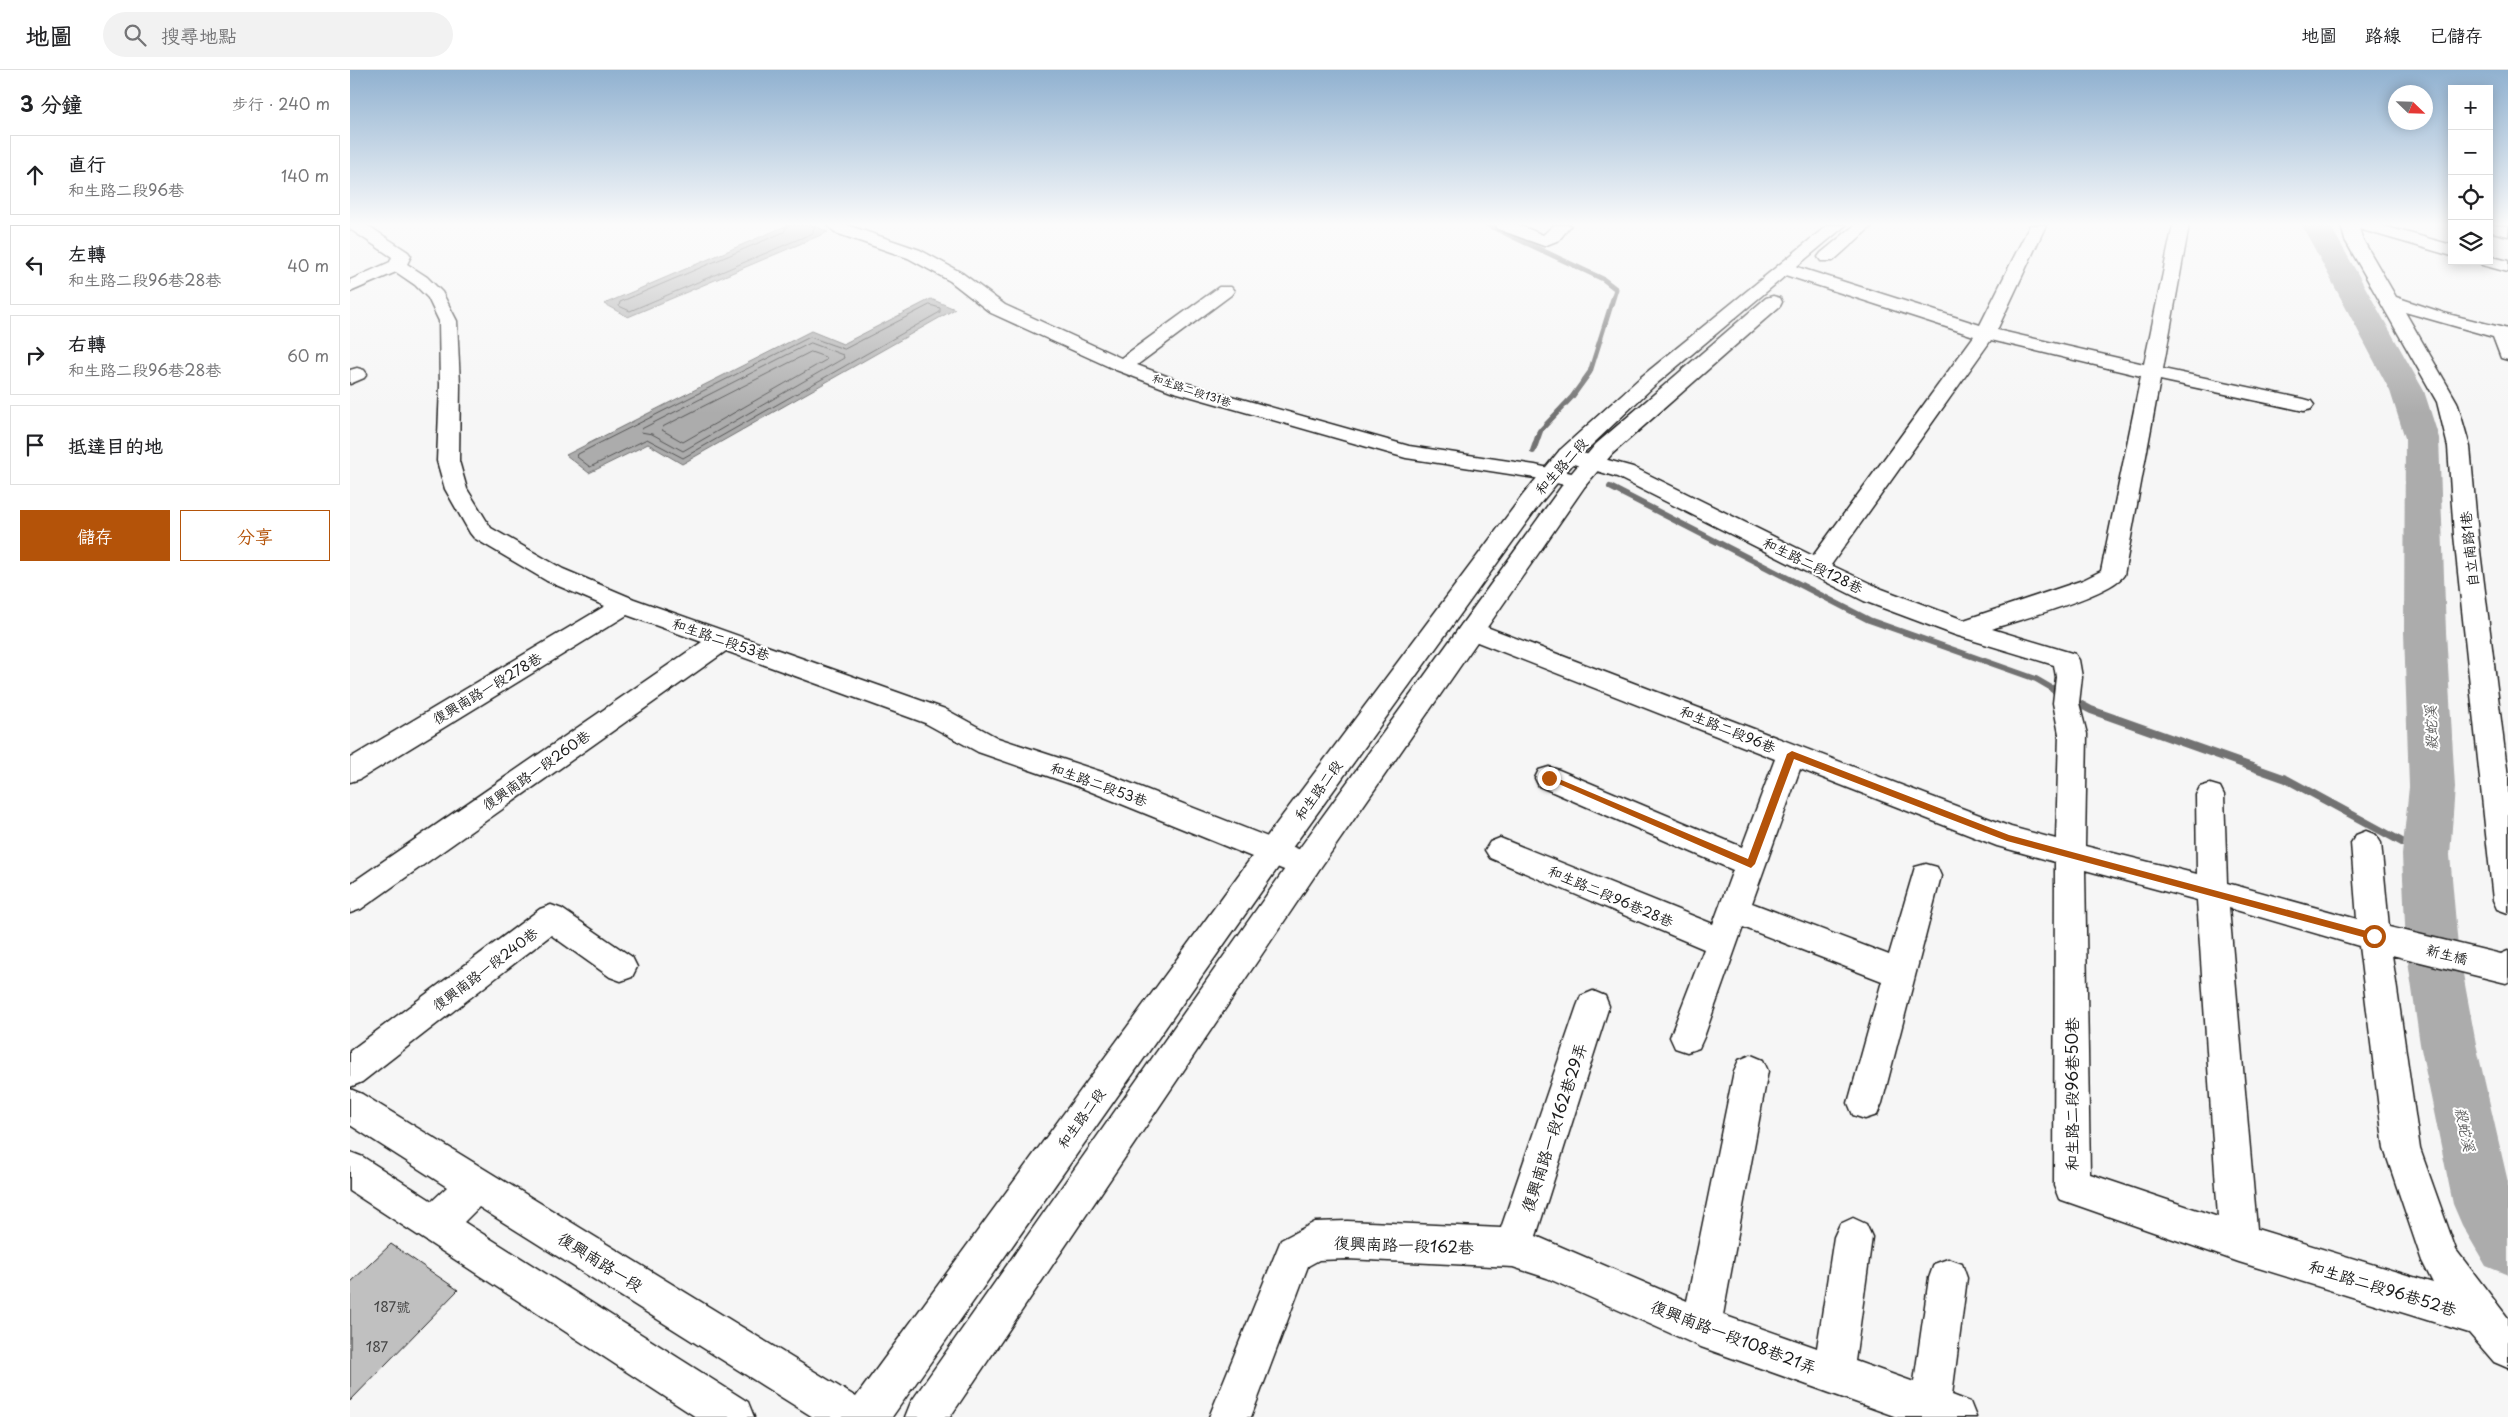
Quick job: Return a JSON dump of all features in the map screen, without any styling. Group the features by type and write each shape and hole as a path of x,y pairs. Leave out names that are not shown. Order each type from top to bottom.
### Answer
{"street":[{"name":"和生路二段53巷","path":"428,288 436,296 448,321 450,385 448,460 456,489 482,533 555,575 625,605 926,713 988,744 1092,780 1305,865"},
{"name":"和生路二段131巷","path":"970,288 998,309 1123,366 1178,387 1406,452 1444,460 1572,468"},
{"name":"和生路二段","path":"867,1417 1273,851 1572,468 1648,381 1774,288"},
{"path":"1845,288 1986,333 2304,405"},
{"path":"1818,566 1986,333 2008,288"},
{"path":"1964,629 2092,586 2112,575 2169,288"},
{"name":"自立南路1巷","path":"2382,288 2447,402 2460,447 2466,535 2501,772 2508,900"},
{"path":"1123,366 1225,291"},
{"path":"2390,301 2437,317 2505,333 2508,354"},
{"name":"和生路二段","path":"926,1417 1305,865 1471,630 1572,468"},
{"name":"和生路二段128巷","path":"1572,468 1624,472 1818,566 1873,595 1964,629 2067,680 2073,734 2070,855"},
{"name":"復興南路一段278巷","path":"350,771 625,605"},
{"name":"和生路二段96巷","path":"1471,630 2007,838 2212,891 2382,938"},
{"name":"復興南路一段260巷","path":"350,900 723,640"},
{"path":"1687,1037 1792,754"},
{"path":"1549,778 1751,864"},
{"path":"2210,795 2212,891 2240,1243"},
{"name":"和生路二段96巷52巷","path":"2366,843 2382,938 2402,1149 2441,1261 2481,1317"},
{"name":"和生路二段96巷28巷","path":"1500,850 1722,942"},
{"name":"和生路二段96巷50巷","path":"2070,855 2072,1186 2240,1243"},
{"path":"1865,1103 1926,876"},
{"path":"1734,910 1900,973"},
{"name":"復興南路一段240巷","path":"350,1071 551,918 621,967"},
{"name":"新生橋","path":"2382,938 2507,967"},
{"name":"復興南路一段162巷29弄","path":"1513,1248 1593,1006"},
{"path":"1701,1327 1751,1071"},
{"name":"復興南路一段","path":"350,1106 851,1417"},
{"path":"350,1170 733,1417"},
{"path":"435,1224 476,1184"},
{"path":"1833,1374 1853,1237"},
{"name":"復興南路一段162巷","path":"1230,1417 1294,1253 1315,1241 1347,1240 1513,1248"},
{"name":"和生路二段96巷52巷","path":"2240,1243 2481,1317"},
{"name":"復興南路一段108巷21弄","path":"1513,1248 1551,1260 1701,1327 1938,1414"},
{"path":"1938,1414 1948,1278"},
{"path":"2481,1317 2508,1348"}],"water":[{"path":"642,288 697,288 628,317 604,304"},
{"path":"931,299 955,309 682,464 648,444 589,473 566,455 811,331 843,344"}],"building":[{"path":"391,1244 458,1290 350,1401 350,1283"}],"waterway":[{"path":"1539,432 1572,397 1590,372 1616,289 1615,288"},
{"name":"殺蛇溪","path":"2350,288 2407,391 2422,438 2425,632 2432,787 2426,855 2432,947 2448,1044 2483,1204 2508,1244"},
{"path":"1533,451 1540,431"},
{"path":"1610,487 1869,620 2036,679 2055,690"},
{"path":"2053,689 2062,694"},
{"path":"2072,700 2091,710 2286,779 2426,855"}],"route":[{"path":"1549,778 1751,864 1792,754 2007,838 2212,891 2374,936"}]}
